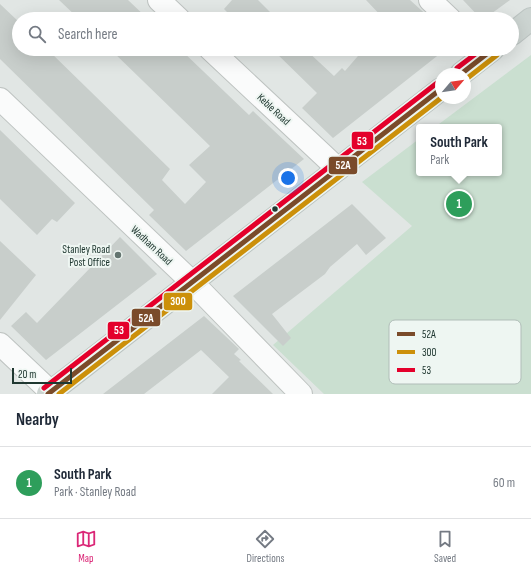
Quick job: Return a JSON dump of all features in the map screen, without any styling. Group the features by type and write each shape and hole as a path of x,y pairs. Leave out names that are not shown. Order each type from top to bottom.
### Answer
{"main road":[{"path":"519,28 531,19"},
{"path":"468,68 481,56"},
{"path":"51,393 435,94"}],"street":[{"path":"159,0 172,12"},
{"path":"430,0 443,12"},
{"name":"Keble Road","path":"217,56 338,169"},
{"name":"Wadham Road","path":"0,99 193,283 298,393"},
{"path":"0,344 51,393"}],"green space":[{"path":"531,55 531,394 324,394 273,345 412,226 362,182 416,141 416,176 502,176 502,124 439,124 466,104 471,104 471,100"}],"building":[{"path":"59,0 128,0 141,12 72,12"},
{"path":"232,0 258,0 270,12 227,12 224,9"},
{"path":"366,0 410,0 423,12 377,12"},
{"path":"463,0 510,0 494,12 474,12"},
{"path":"0,4 12,15 12,56 54,56 170,169 162,180 185,204 206,182 189,165 210,146 117,56 187,56 249,115 253,111 304,159 186,251 149,215 154,210 0,59"},
{"path":"279,56 313,56 334,76 342,68 345,71 358,56 437,56 333,138 302,108 317,93"},
{"path":"0,130 75,203 57,222 52,219 37,235 0,199"},
{"path":"352,204 386,238 366,255 357,244 330,267 325,274 272,314 291,338 283,346 233,296"},
{"path":"120,237 157,274 46,360 11,326 26,312 37,323"},
{"path":"0,241 36,275 0,320"},
{"path":"204,316 239,349 234,354 241,360 239,361 273,394 212,394 229,377 201,350 144,394 103,394"}],"transit line":[{"name":"53","path":"457,68 473,56"},
{"name":"52A","path":"469,68 484,56"},
{"name":"300","path":"471,75 496,56"},
{"name":"53","path":"44,388 435,85"},
{"name":"52A","path":"48,394 435,94"},
{"name":"300","path":"59,394 435,103"}],"place":[{"name":"South Park","path":"459,204"},
{"name":"Stanley Road Post Office","path":"118,255"}]}
